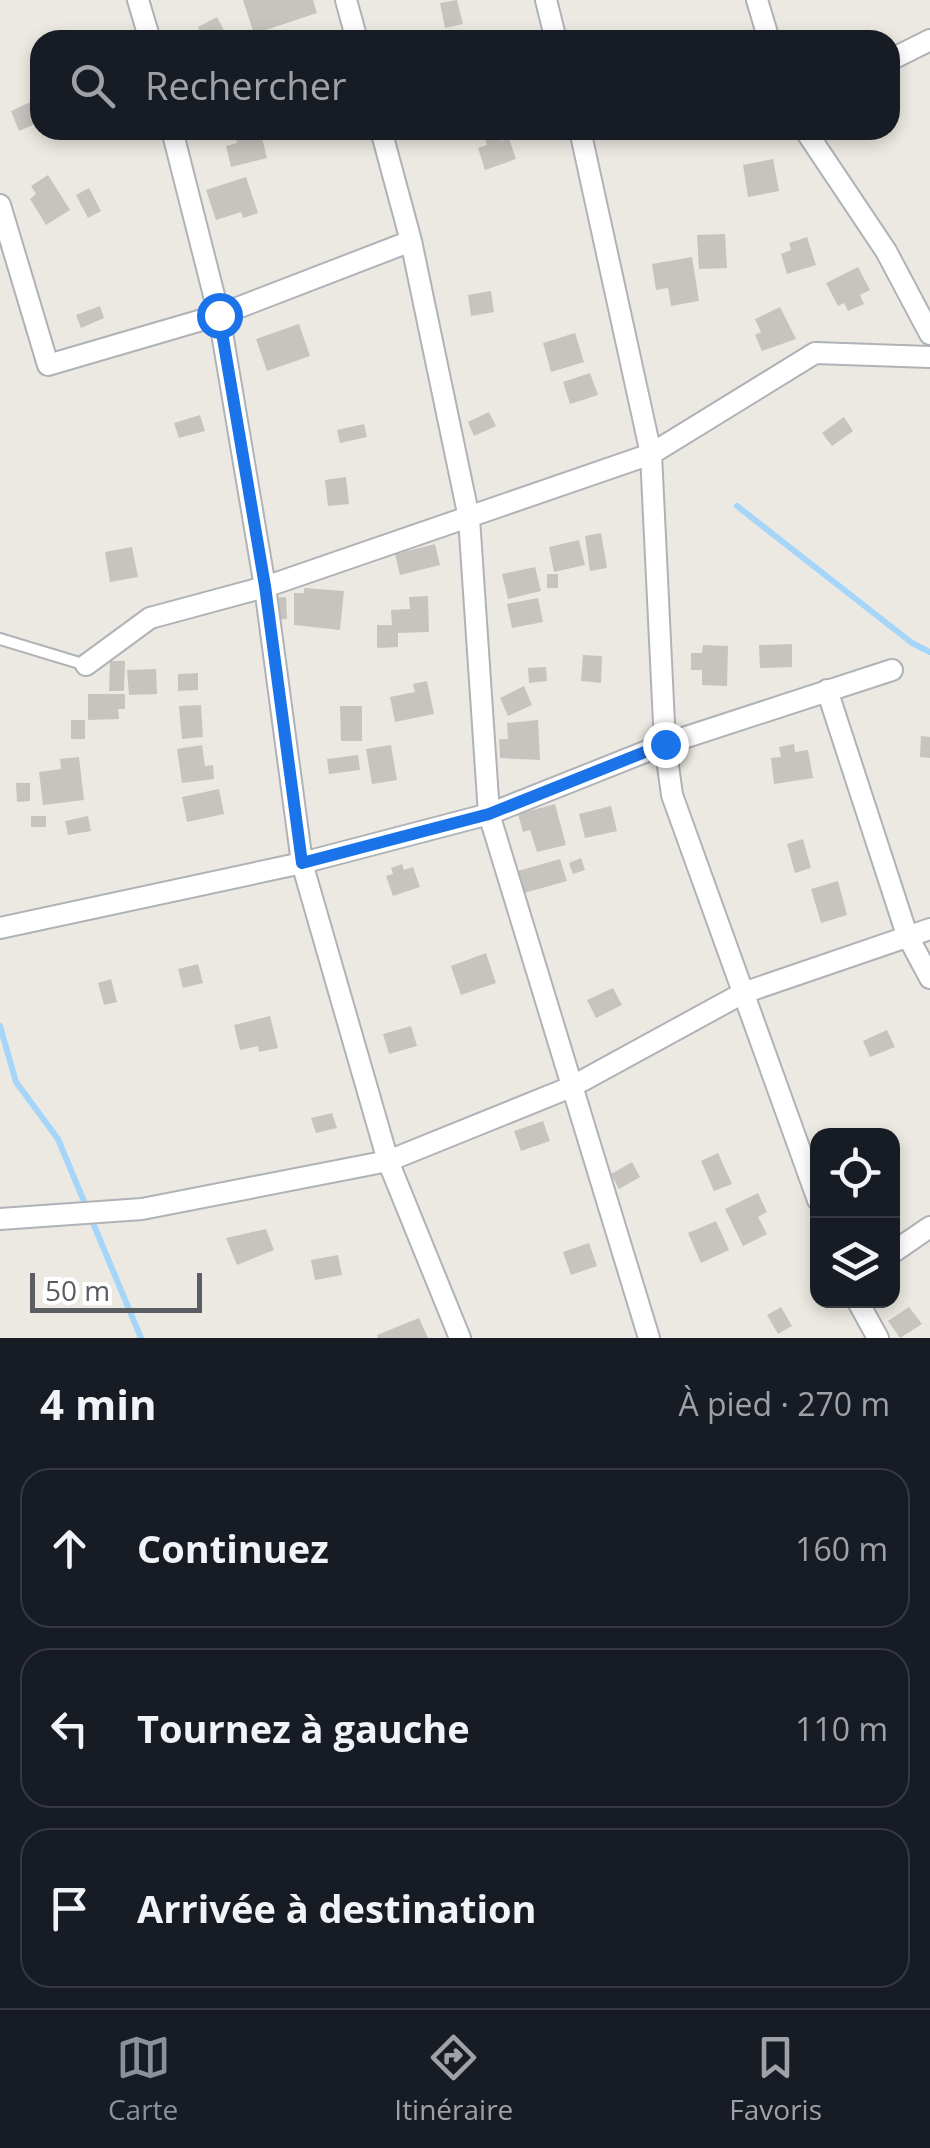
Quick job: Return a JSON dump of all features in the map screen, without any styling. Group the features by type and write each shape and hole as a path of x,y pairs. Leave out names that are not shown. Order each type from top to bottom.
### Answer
{"street":[{"path":"138,0 147,30"},
{"path":"346,0 354,30"},
{"path":"546,0 554,30"},
{"path":"756,0 766,30"},
{"path":"900,55 930,40"},
{"path":"175,140 219,315 265,586 302,863 388,1161 460,1338"},
{"path":"384,140 411,242 469,518 489,814 649,1338"},
{"path":"582,140 651,454 665,744 672,795 810,1178"},
{"path":"812,140 886,251 930,334"},
{"path":"0,205 7,251 48,365 219,315 411,242"},
{"path":"86,666 150,618 265,586 651,454 814,353 930,358"},
{"path":"0,928 302,863 489,814 665,744 892,670"},
{"path":"827,690 907,935 930,978"},
{"path":"0,1219 142,1209 388,1161 571,1087 744,993 930,929"},
{"path":"900,1248 930,1227"},
{"path":"861,1308 878,1338"}],"lane":[{"path":"0,639 86,666"}],"building":[{"path":"243,0 313,0 317,13 266,30 253,30"},
{"path":"457,0 463,24 445,28 440,3"},
{"path":"217,17 224,30 200,30 198,27"},
{"path":"30,102 30,126 19,131 11,111"},
{"path":"236,140 262,140 267,158 231,167 226,146"},
{"path":"485,140 510,140 516,159 485,170 478,148 487,145"},
{"path":"773,159 779,191 748,197 743,165"},
{"path":"48,175 70,210 46,225 30,199 36,194 31,186"},
{"path":"246,177 258,213 243,218 241,212 216,220 206,190"},
{"path":"89,188 101,211 88,218 76,195"},
{"path":"725,234 727,268 699,269 697,235"},
{"path":"807,237 816,265 787,274 781,254 791,250 789,243"},
{"path":"692,257 699,301 671,306 668,288 656,290 652,264"},
{"path":"858,267 870,290 860,295 864,304 848,311 844,303 838,306 826,283"},
{"path":"491,291 494,312 471,316 468,295"},
{"path":"100,306 104,318 81,328 76,315"},
{"path":"780,307 796,339 762,351 755,335 761,332 755,319"},
{"path":"299,324 310,356 267,371 256,339"},
{"path":"575,333 584,362 551,372 543,343"},
{"path":"590,373 598,395 570,404 563,382"},
{"path":"489,412 496,426 474,436 468,422"},
{"path":"200,415 205,431 179,438 174,423"},
{"path":"844,417 853,431 832,446 822,433"},
{"path":"364,424 367,437 340,443 337,430"},
{"path":"346,477 349,504 328,506 325,480"},
{"path":"601,533 607,568 590,571 585,536"},
{"path":"579,540 585,565 554,572 549,547"},
{"path":"435,544 440,565 400,575 395,554"},
{"path":"132,547 138,577 110,582 105,552"},
{"path":"535,567 541,591 508,599 502,574"},
{"path":"547,574 558,574 558,588 547,588"},
{"path":"304,588 344,591 340,630 294,625 294,593 304,593"},
{"path":"428,596 429,632 398,633 398,647 377,648 377,625 392,625 391,610 410,609 409,597"},
{"path":"286,597 287,619 270,620 269,598"},
{"path":"538,598 543,622 512,628 507,604"},
{"path":"792,644 792,667 760,668 759,645"},
{"path":"703,645 728,646 727,686 702,685 702,670 691,670 691,653 702,653"},
{"path":"583,655 602,656 601,683 581,681"},
{"path":"110,661 125,661 124,691 109,691"},
{"path":"546,667 547,681 529,683 528,668"},
{"path":"156,669 157,694 129,695 127,670"},
{"path":"198,673 198,690 178,691 178,674"},
{"path":"427,681 434,714 395,722 390,697 415,692 413,684"},
{"path":"524,686 532,705 508,716 500,698"},
{"path":"88,694 125,694 125,709 118,709 119,719 88,720"},
{"path":"201,705 203,737 182,739 179,706"},
{"path":"340,706 362,706 362,741 341,741"},
{"path":"71,720 85,720 85,739 71,739"},
{"path":"538,720 540,760 500,758 499,739 508,739 507,723"},
{"path":"921,736 930,737 930,758 920,757"},
{"path":"794,744 795,752 808,750 813,778 774,784 771,758 781,757 779,747"},
{"path":"202,745 205,766 213,765 214,779 182,783 177,749"},
{"path":"391,745 397,780 372,784 366,749"},
{"path":"358,755 360,770 329,774 327,759"},
{"path":"79,757 84,800 43,805 39,772 61,769 60,759"},
{"path":"16,783 30,783 30,801 17,802"},
{"path":"219,789 224,814 187,822 182,797"},
{"path":"555,804 566,845 537,852 530,830 523,832 518,814"},
{"path":"611,806 617,831 585,838 579,814"},
{"path":"31,816 46,816 46,827 31,827"},
{"path":"88,816 91,831 68,835 65,821"},
{"path":"803,839 811,868 795,873 787,844"},
{"path":"581,858 585,870 573,874 569,863"},
{"path":"560,859 567,881 506,898 500,876"},
{"path":"402,864 404,870 413,867 420,887 393,896 386,876 393,874 391,868"},
{"path":"838,881 847,915 821,923 811,889"},
{"path":"486,953 496,983 461,995 451,966"},
{"path":"198,964 203,983 183,988 178,969"},
{"path":"111,979 117,1002 104,1005 98,983"},
{"path":"613,988 622,1005 596,1018 587,1000"},
{"path":"270,1016 278,1048 259,1052 258,1046 240,1050 234,1025"},
{"path":"411,1026 417,1046 389,1054 383,1034"},
{"path":"887,1030 895,1047 870,1057 863,1041"},
{"path":"332,1113 337,1128 316,1133 311,1118"},
{"path":"543,1121 550,1141 521,1151 514,1131"},
{"path":"718,1153 732,1184 714,1191 701,1161"},
{"path":"632,1162 640,1177 619,1189 611,1174"},
{"path":"758,1193 767,1212 758,1217 767,1234 743,1246 725,1209"},
{"path":"716,1221 729,1250 701,1263 688,1233"},
{"path":"266,1229 274,1250 237,1265 226,1238"},
{"path":"589,1243 597,1266 571,1275 563,1252"},
{"path":"338,1255 342,1275 315,1280 311,1260"},
{"path":"781,1307 792,1326 778,1334 767,1315"},
{"path":"909,1307 922,1324 900,1338 888,1321"},
{"path":"419,1318 428,1338 378,1338 377,1335"}],"waterway":[{"path":"737,506 912,643 930,652"},
{"path":"0,1026 16,1082 58,1139 141,1338"}],"route":[{"path":"219,315 265,586 302,863 489,814 665,744"}]}
